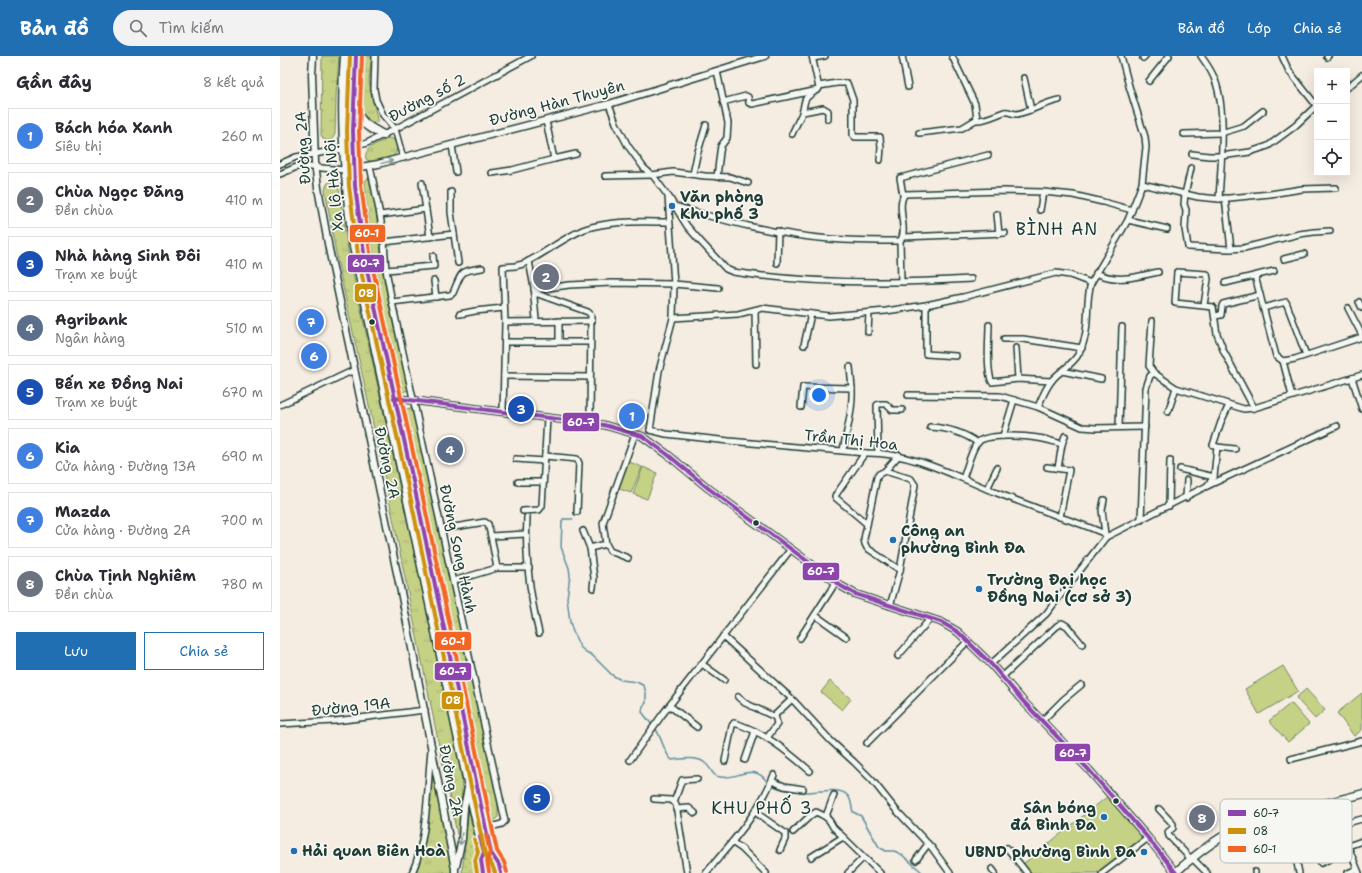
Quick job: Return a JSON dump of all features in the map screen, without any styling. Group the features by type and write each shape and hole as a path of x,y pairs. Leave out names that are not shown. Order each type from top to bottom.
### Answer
{"highway":[{"name":"Xa lộ Hà Nội","path":"345,56 345,170 354,247 469,787 488,852 499,865 501,873"},
{"name":"Xa lộ Hà Nội","path":"356,56 354,147 360,227 365,261 486,828 488,852 481,860 483,873"},
{"path":"354,108 360,120 365,125 383,135"},
{"path":"344,148 354,147"},
{"path":"345,170 355,168"},
{"path":"488,852 488,873"},
{"path":"488,852 495,873"}],"main road":[{"path":"1345,799 1362,794"},
{"path":"1176,873 1208,845 1220,838"}],"street":[{"name":"Đường 2A","path":"313,56 312,75 316,167 329,249 425,710 455,871"},
{"path":"375,56 374,89 376,100 383,115 395,129 403,158"},
{"name":"Đường số 2","path":"354,147 367,143 395,129 531,56"},
{"name":"Đường Hàn Thuyên","path":"355,168 403,158 609,104 765,56"},
{"path":"818,88 813,57 825,56"},
{"path":"902,56 908,87"},
{"path":"952,56 975,104 977,120"},
{"path":"1038,406 1051,381 1074,360 1082,348 1088,324 1089,292 1091,283 1128,220 1142,184 1146,147 1145,137 1121,56"},
{"path":"1149,81 1170,56"},
{"path":"1201,56 1215,79 1222,105 1218,199"},
{"path":"1282,56 1288,71 1315,104"},
{"path":"717,71 728,123 727,138 721,146 717,177"},
{"path":"1350,85 1362,75"},
{"path":"1024,78 1031,110"},
{"path":"723,102 746,96 748,97 749,103 752,104 837,83 847,84 853,100 853,135 855,137 880,137 882,148 880,160"},
{"path":"792,134 803,112 804,101 818,88"},
{"path":"919,132 962,128 977,120 993,117 1004,112 1016,114 1059,100"},
{"path":"609,104 616,123 628,146 644,168 652,175 668,196 687,226 700,242 729,270 817,280 938,281 970,279"},
{"path":"1192,154 1221,156 1250,152 1268,146 1295,126 1314,107"},
{"path":"803,112 823,108 828,110 828,119"},
{"path":"1184,134 1222,132 1244,126 1263,111"},
{"path":"546,121 554,159"},
{"path":"694,174 697,156 706,125"},
{"path":"452,145 456,172"},
{"path":"280,164 296,157 344,148"},
{"path":"492,173 512,170 576,154"},
{"path":"901,281 903,195 900,178 988,155"},
{"path":"280,174 299,166 345,170"},
{"name":"Đường Song Hành","path":"370,166 380,215 386,270 392,302 505,820 502,824 486,828"},
{"path":"1191,168 1185,194 1185,229 1188,247 1231,249 1244,248 1299,234 1330,232"},
{"path":"605,176 652,175 673,172 730,177 748,183"},
{"path":"422,183 430,237"},
{"path":"1142,184 1198,198 1218,199 1302,189 1336,188"},
{"path":"903,195 1004,191 1043,192 1081,197 1132,210"},
{"path":"451,192 451,212 458,263"},
{"path":"1040,210 1043,192"},
{"path":"642,436 650,430 659,371 673,318 674,284 668,196"},
{"path":"1225,198 1231,249"},
{"path":"674,206 718,219 778,231 830,239 902,239 1005,233"},
{"path":"380,215 426,209"},
{"path":"997,214 998,234"},
{"path":"1128,220 1167,230"},
{"path":"503,412 505,322 503,267 515,266 529,261 583,230 602,224 616,222 669,222"},
{"path":"777,263 778,231"},
{"path":"384,242 454,234"},
{"path":"1284,259 1304,254"},
{"path":"386,270 434,266 433,256"},
{"path":"529,261 534,292 536,320"},
{"path":"392,302 450,295 453,293 462,272 482,268"},
{"path":"1096,273 1111,279 1122,279 1158,272"},
{"path":"1204,305 1208,278 1207,274 1177,272 1175,304 1213,306 1217,334 1224,352 1254,408"},
{"path":"1226,283 1274,272"},
{"path":"673,318 738,314 762,308 781,309 829,316 869,313 926,305 1056,273 1070,275 1091,283"},
{"path":"1255,276 1276,356 1283,361 1292,396"},
{"path":"434,281 436,296"},
{"path":"534,292 569,285 612,283 674,284 718,288"},
{"path":"534,292 588,312 591,315 590,423"},
{"path":"1215,316 1221,315 1223,304 1260,295"},
{"path":"1263,308 1286,302 1306,355"},
{"path":"1359,302 1362,308"},
{"path":"926,305 926,354 956,356"},
{"path":"460,314 480,310 504,308"},
{"path":"1283,361 1306,355 1362,336 1360,329 1348,308"},
{"path":"755,310 756,364"},
{"path":"868,332 869,313"},
{"path":"804,345 811,314"},
{"path":"505,322 536,320 592,321"},
{"path":"559,321 559,342"},
{"path":"1152,321 1148,366 1154,373 1176,388 1244,409 1254,408 1362,375"},
{"path":"989,325 988,362 991,381 994,383 1018,379 1051,381"},
{"path":"1119,427 1122,327"},
{"path":"1004,339 1023,339 1082,348"},
{"path":"505,342 590,342"},
{"path":"1016,348 1018,379"},
{"path":"843,450 852,408 850,367"},
{"path":"280,405 354,370"},
{"path":"1062,371 1101,379"},
{"path":"1141,520 1146,388 1150,376 1154,373"},
{"path":"504,376 590,377"},
{"path":"1352,378 1362,408"},
{"path":"801,407 803,387 852,388"},
{"path":"1168,412 1176,388"},
{"path":"908,395 1000,396 1038,406 1082,427 1145,427"},
{"path":"394,398 612,426 642,436 667,454 708,488 854,594 951,626 992,664 1042,721 1089,770 1176,873"},
{"path":"1003,436 1014,400"},
{"path":"878,453 877,405 886,404 892,410 902,410"},
{"path":"1229,405 1213,445 1217,447 1235,449"},
{"path":"523,511 539,510 542,508 547,418"},
{"path":"992,664 1046,614 1106,536 1186,498 1207,486 1338,426"},
{"path":"930,427 952,429 978,443"},
{"name":"Trần Thị Hoa","path":"650,430 666,434 729,441 899,455 964,478 987,489 1060,517 1088,526 1106,536"},
{"path":"628,558 610,551 606,544 603,523 634,434"},
{"path":"964,478 978,443 985,439 1003,436 1037,438 1062,444"},
{"path":"1058,468 1062,444 1065,436"},
{"path":"1207,486 1214,477 1217,447"},
{"path":"865,453 835,496 867,524"},
{"path":"899,455 885,471 877,476 864,539 867,548 900,570"},
{"path":"516,459 577,459 579,463 577,512"},
{"path":"1169,506 1170,460"},
{"path":"1047,466 1069,470 1060,517"},
{"path":"987,489 997,468"},
{"path":"1180,469 1214,477"},
{"path":"885,471 911,479 915,485 900,570 890,606"},
{"path":"1186,498 1187,480"},
{"path":"518,482 544,482"},
{"path":"1104,500 1102,510 1106,536"},
{"path":"526,517 526,534 532,600 539,633"},
{"path":"442,529 484,522 488,524 497,568"},
{"path":"583,531 590,548 594,578 593,588"},
{"path":"491,536 526,534"},
{"path":"590,548 606,544"},
{"path":"630,760 654,726 791,549"},
{"path":"453,581 497,568 529,568"},
{"path":"800,638 836,582"},
{"path":"815,615 846,637"},
{"path":"898,656 930,619"},
{"path":"1002,677 1062,623 1067,626 1082,644"},
{"path":"723,636 792,699 831,741 872,780 896,810 928,844 950,873"},
{"path":"867,744 968,642"},
{"path":"702,664 724,680"},
{"path":"1042,721 1081,685"},
{"path":"738,697 745,703 775,717"},
{"path":"767,738 777,724 775,717 776,714 792,699"},
{"path":"670,706 697,727"},
{"name":"Đường 19A","path":"280,724 335,721 425,710"},
{"path":"725,761 734,723 743,725 767,738 810,771"},
{"path":"744,760 755,731"},
{"path":"1291,759 1362,741"},
{"path":"412,873 424,832 431,746"},
{"path":"706,873 746,825 769,787 774,775"},
{"path":"687,873 674,802 682,780 696,779"},
{"path":"772,781 784,786 803,789"},
{"path":"455,871 462,839 464,807 469,787"},
{"path":"826,816 834,795"},
{"path":"654,799 671,800 674,802"},
{"path":"676,809 689,808 695,813"},
{"path":"1159,809 1173,824 1173,828 1168,832 1169,836 1206,873"},
{"path":"755,812 784,833 785,839 780,850"},
{"path":"794,832 816,812 826,816 833,827 880,873"},
{"path":"1352,822 1362,819"},
{"path":"811,857 843,837"},
{"path":"1102,873 1148,838"},
{"path":"1352,846 1362,841"},
{"path":"732,842 742,849 766,873"},
{"path":"916,860 928,844"},
{"path":"1007,848 1027,873"},
{"path":"1348,873 1358,871 1352,857"},
{"path":"848,873 864,858"},
{"path":"1297,863 1299,873"}],"green space":[{"path":"322,56 339,56 335,134 332,139 327,141 325,141 321,135"},
{"path":"364,56 372,56 369,81 377,122 368,122 364,118 362,109"},
{"path":"389,138 393,139 397,145 394,156 371,162 366,159 367,151 370,148"},
{"path":"369,178 375,208 385,285 408,390 403,392 398,381 373,249 365,189 365,181"},
{"path":"331,180 339,189 348,251 452,723 461,772 462,791 459,837 457,834 384,474 337,259 325,190 327,184"},
{"path":"413,408 498,801 498,817 492,822 477,747 471,729 404,418 407,409"},
{"path":"627,461 642,467 631,493 617,488"},
{"path":"643,467 657,473 647,499 633,494"},
{"path":"1283,666 1298,691 1259,714 1245,689"},
{"path":"830,681 851,699 842,710 821,692"},
{"path":"1306,689 1325,710 1315,719 1296,698"},
{"path":"1362,693 1362,730 1354,736 1337,713"},
{"path":"1291,703 1309,724 1288,742 1269,721"},
{"path":"431,756 453,869 452,873 413,873 424,838"},
{"name":"Sân bóng đá Bình Đa","path":"1108,796 1145,838 1099,873 1029,873 1023,864"},
{"path":"469,807 478,853 480,873 462,873"}],"waterway":[{"path":"573,519 563,519 561,547 570,575 567,598 570,622 573,632 580,647 592,655 612,675 621,680 637,682 644,686 646,703 643,706 642,712 652,725"},
{"path":"655,728 667,754 672,760 689,758 698,759 707,765 715,775 720,777 751,772 757,773 768,783"},
{"path":"772,785 794,791 808,792 828,790 839,791 847,795 850,798 853,812 861,816 879,847 886,851 894,851 901,854 923,873"}],"transit line":[{"name":"08","path":"350,56 347,131 349,186 359,262 414,514 485,854 495,873"},
{"name":"60-7","path":"356,56 353,131 355,186 365,261 420,513 491,853 499,865 501,873"},
{"name":"60-1","path":"362,56 359,131 361,185 371,260 426,512 497,851 504,862 507,872"},
{"name":"60-7","path":"394,398 604,425 642,436 667,454 708,488 841,586 855,594 941,622 958,632 991,664 1022,700 1089,770 1176,873"},
{"name":"60-1","path":"486,835 490,852 487,861 489,872"},
{"name":"60-7","path":"480,837 484,852 481,860 483,873"},
{"name":"08","path":"474,839 478,852 475,860 477,873"}],"place":[{"name":"Văn phòng Khu phố 3","path":"672,206"},
{"name":"Chùa Ngọc Đăng","path":"546,277"},
{"name":"Mazda","path":"311,322"},
{"name":"Kia","path":"314,356"},
{"name":"Nhà hàng Sinh Đôi","path":"521,409"},
{"name":"Bách hóa Xanh","path":"632,416"},
{"name":"Agribank","path":"450,450"},
{"name":"Công an phường Bình Đa","path":"893,540"},
{"name":"Trường Đại học Đồng Nai (cơ sở 3)","path":"979,589"},
{"name":"Bến xe Đồng Nai","path":"537,798"},
{"name":"Sân bóng đá Bình Đa","path":"1104,817"},
{"name":"Chùa Tịnh Nghiêm","path":"1202,818"},
{"name":"Hải quan Biên Hoà","path":"294,851"},
{"name":"UBND phường Bình Đa","path":"1144,852"}],"district":[{"name":"BÌNH AN","path":"1057,229"},
{"name":"KHU PHỐ 3","path":"762,808"}]}
